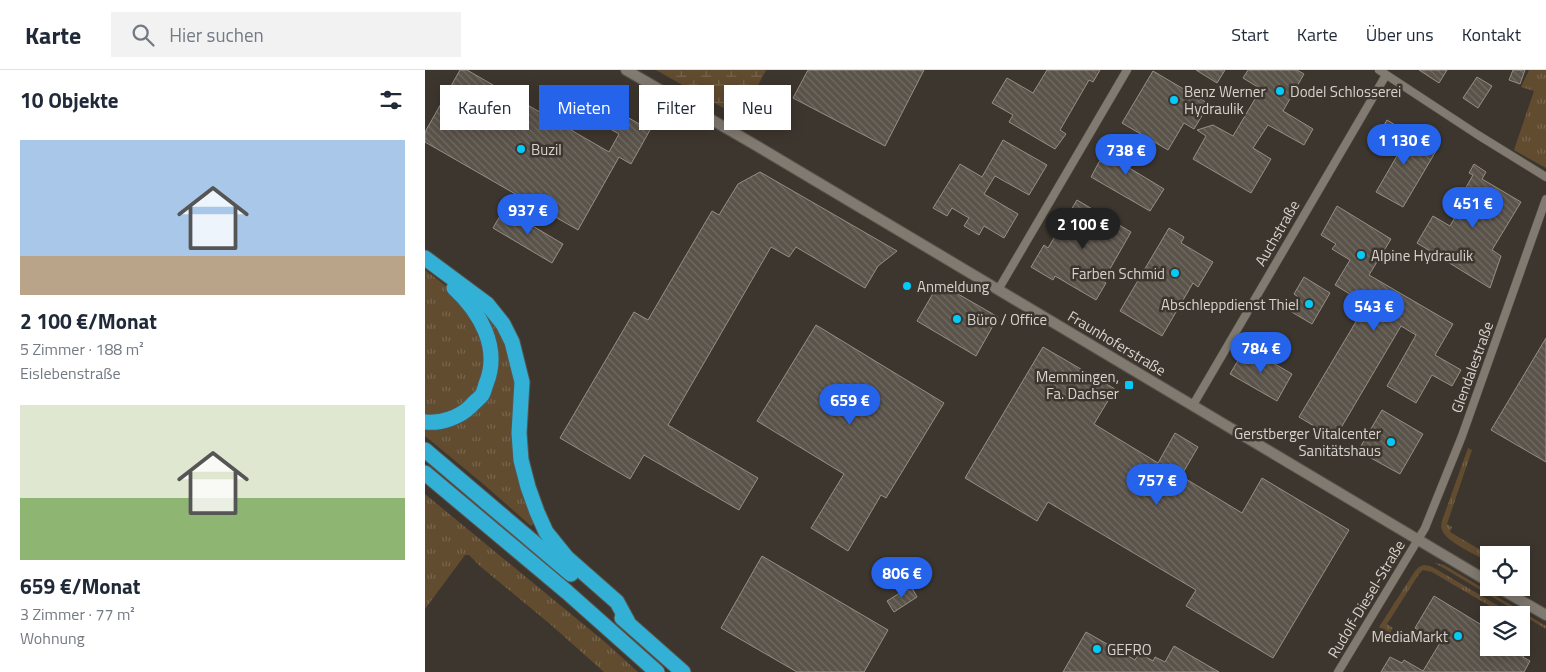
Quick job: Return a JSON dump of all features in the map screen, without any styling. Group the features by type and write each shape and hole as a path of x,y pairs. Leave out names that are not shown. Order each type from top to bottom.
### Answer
{"highway":[{"path":"425,258 487,304 503,324 512,342 522,382 519,434 521,460 528,488 537,512 546,532 567,558 617,602 629,624"},
{"path":"425,266 451,284 465,300 481,322 489,340 492,357 489,376 482,394 465,412 447,420 425,422"},
{"path":"425,450 683,672"},
{"path":"425,473 553,580 657,672"}],"street":[{"name":"Fraunhoferstraße","path":"626,70 1480,577"},
{"path":"998,290 1127,70"},
{"path":"1383,72 1478,135 1546,177"},
{"name":"Auchstraße","path":"1193,405 1383,72"},
{"name":"Glendalestraße","path":"1418,540 1425,528 1461,438 1546,199"},
{"name":"Rudolf-Diesel-Straße","path":"1338,672 1418,540"},
{"path":"1513,596 1546,615"}],"green space":[{"path":"656,70 766,70 758,85 724,85 724,108 714,103 714,85 683,85"},
{"path":"1529,70 1546,70 1546,168 1514,150 1534,91 1521,87"},
{"path":"425,270 448,288 464,305 480,335 485,350 486,363 480,384 472,397 462,407 453,412 425,417"},
{"path":"478,303 497,326 512,357 536,522 531,526 425,436 425,428 488,394"},
{"path":"1468,448 1472,450 1447,524 1452,527 1450,532 1480,550 1480,557 1456,544 1445,535 1441,528"},
{"path":"425,494 605,642 638,672 604,672 469,555 465,555 425,609"},
{"path":"1435,563 1444,565 1480,587 1480,590"},
{"path":"1424,565 1430,566 1499,606 1490,606 1432,572 1423,570 1387,624 1393,628 1390,633 1379,627 1419,567"},
{"path":"1490,596 1496,596 1513,606 1507,606"},
{"path":"1530,616 1546,626 1546,629 1530,619"}],"building":[{"name":"Buzil","path":"460,70 467,70 493,85 452,85"},
{"path":"808,70 924,70 885,146 793,98"},
{"path":"1047,70 1100,70 1093,82 1089,80 1060,130 1066,134 1055,149 1009,122 1013,115 992,103 1007,78 1033,93"},
{"path":"1196,70 1225,70 1217,83"},
{"path":"1248,70 1297,70 1304,74 1283,111 1313,129 1304,145 1268,125 1253,148 1271,159 1251,193 1193,159 1206,136 1197,130 1213,125 1233,136 1261,89 1243,78"},
{"path":"1419,70 1447,70 1439,83"},
{"path":"1513,70 1525,70 1520,84 1509,80"},
{"path":"1153,71 1209,104 1194,129 1184,123 1168,150 1122,123"},
{"path":"1477,77 1492,86 1478,108 1463,98"},
{"name":"Buzil","path":"440,105 440,130 529,130 529,106 539,112 539,130 571,130 609,152 619,134 612,130 629,130 629,118 639,124 639,130 650,130 631,164 619,157 578,230 425,142 425,132"},
{"path":"1387,120 1400,128 1392,140 1409,136 1436,151 1403,207 1376,192 1401,149 1378,135"},
{"path":"1116,137 1136,149 1126,166 1164,189 1150,211 1091,177 1104,153 1108,152"},
{"path":"1003,140 1047,165 1029,195 995,176 984,194 1018,214 1004,238 984,226 979,235 964,226 969,218 952,208 947,216 933,208 960,164 982,177"},
{"path":"1474,164 1486,172 1482,179 1521,202 1492,250 1501,256 1490,288 1417,243 1433,216 1450,226 1463,203 1459,200 1473,175 1469,173"},
{"path":"760,172 897,251 878,266 865,288 796,247 789,257 771,247 668,425 758,478 739,510 644,455 630,479 560,438 634,312 648,320 712,211 719,215 738,184"},
{"path":"1077,200 1131,232 1103,281 1106,283 1096,300 1055,276 1053,280 1031,267 1044,245 1048,248"},
{"path":"1337,206 1391,239 1369,275 1453,324 1435,355 1461,370 1452,386 1432,375 1416,403 1387,386 1416,335 1401,326 1335,438 1322,431 1317,431 1314,426 1299,417 1366,305 1335,285 1350,260 1332,249 1336,244 1321,235"},
{"path":"504,209 563,244 552,263 493,228"},
{"name":"Farben Schmid","path":"1169,228 1184,237 1181,243 1213,262 1198,287 1193,283 1162,336 1120,311"},
{"name":"Abschleppdienst Thiel","path":"1304,277 1330,293 1312,324 1290,311 1298,297 1294,294"},
{"name":"Büro / Office","path":"939,283 998,317 976,356 917,321"},
{"path":"816,325 944,403 886,498 881,495 848,551 811,528 844,474 757,421"},
{"path":"1546,338 1546,462 1491,430"},
{"path":"1043,347 1115,389 1094,424 1158,463 1175,433 1198,447 1181,476 1242,513 1262,478 1349,530 1273,658 1186,606 1196,590 1048,502 1037,521 965,478"},
{"path":"1246,347 1292,374 1277,401 1230,374"},
{"name":"Gerstberger Vitalcenter Sanitätshaus","path":"1382,410 1423,434 1400,474 1358,451"},
{"path":"762,556 888,630 864,672 797,672 721,628"},
{"path":"911,586 917,597 894,612 887,601"},
{"name":"MediaMarkt","path":"1434,596 1480,624 1480,656 1524,656 1530,661 1524,672 1381,672 1390,657 1402,663 1404,660 1423,671 1440,643 1415,628"},
{"name":"GEFRO","path":"1086,632 1135,660 1139,653 1153,661 1155,657 1165,662 1174,646 1219,672 1063,672"}],"place":[{"name":"Dodel Schlosserei","path":"1280,91"},
{"name":"Benz Werner Hydraulik","path":"1174,100"},
{"name":"Buzil","path":"521,149"},
{"name":"Alpine Hydraulik","path":"1361,255"},
{"name":"Farben Schmid","path":"1175,273"},
{"name":"Anmeldung","path":"907,286"},
{"name":"Abschleppdienst Thiel","path":"1309,304"},
{"name":"Büro / Office","path":"957,319"},
{"name":"Memmingen, Fa. Dachser","path":"1129,385"},
{"name":"Gerstberger Vitalcenter Sanitätshaus","path":"1391,442"},
{"name":"MediaMarkt","path":"1458,636"},
{"name":"GEFRO","path":"1097,649"}]}
